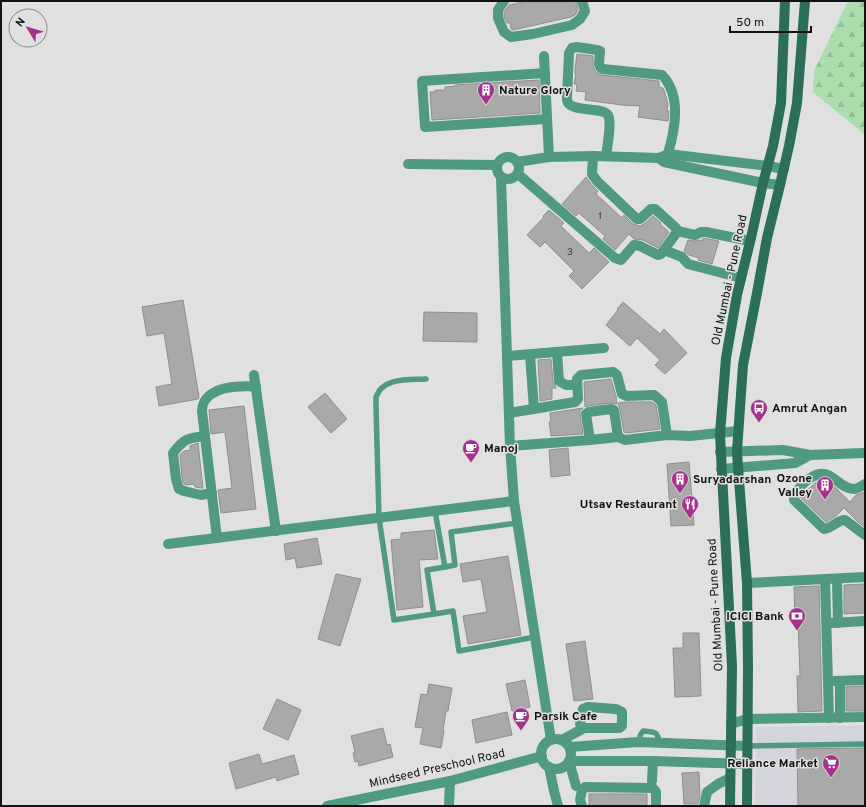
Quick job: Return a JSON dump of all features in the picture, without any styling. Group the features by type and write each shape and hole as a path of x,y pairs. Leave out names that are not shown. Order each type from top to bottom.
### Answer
{"main road":[{"name":"Old Mumbai - Pune Road","path":"730,806 732,666 720,434 726,358 737,295 773,146 781,103 785,1"},
{"path":"746,806 748,666 747,583 737,451 738,431 743,365 758,293 767,238 784,169 797,103 805,1"}],"street":[{"path":"504,1 498,10 498,18 504,32 511,37 533,34 572,25 580,19 584,11 582,1"},
{"path":"606,156 609,133 608,115 603,112 574,107 568,104 569,53 572,48 577,47 600,51 599,64 603,69 662,75 667,80 672,89 675,116 672,140 663,156 664,162 763,183 780,185"},
{"path":"544,56 549,157"},
{"path":"545,73 422,81 425,127 547,119"},
{"path":"593,156 592,174 597,181 637,219 640,219 651,208 655,209 676,228 677,231 695,235 701,232 706,232 750,241"},
{"path":"551,740 514,500 510,446 501,178 497,172 497,164 502,159 509,157 518,162 549,157 663,156 768,166 784,169"},
{"path":"501,178 508,180 516,177 518,174 518,162"},
{"path":"408,164 497,164"},
{"path":"518,174 615,258 621,260 634,245 640,246 658,255 661,254 677,231"},
{"path":"664,250 682,257 688,264 741,278"},
{"path":"507,356 604,348"},
{"path":"557,352 559,381 566,385 577,385"},
{"path":"530,355 534,408"},
{"path":"509,413 575,402 578,399 577,379 581,375 613,372 617,375 622,394 627,396 654,395 662,402 667,436"},
{"path":"254,375 276,531"},
{"path":"217,538 204,436 202,405 206,398 216,391 230,387 256,386"},
{"path":"590,440 586,414 589,412 611,409 614,410 618,437"},
{"path":"510,446 618,437 625,440 667,436 720,434 738,431"},
{"path":"204,436 189,438 179,445 173,453 174,466 179,489 201,495 212,493"},
{"path":"720,452 783,450 810,455 865,453"},
{"path":"721,469 795,463 810,455"},
{"path":"826,455 826,473"},
{"path":"865,484 855,489 846,488 826,473 811,477 794,494 794,500 824,529 829,528 841,520 845,520 864,536 865,535"},
{"path":"168,544 514,500"},
{"path":"747,583 865,577"},
{"path":"837,578 838,623"},
{"path":"825,579 829,718"},
{"path":"826,624 865,621"},
{"path":"828,682 865,680"},
{"path":"840,681 840,718"},
{"path":"731,724 747,719 865,718"},
{"path":"566,744 584,728"},
{"path":"560,739 566,744 572,753 571,759 567,765 561,769 553,769 547,766 542,760 541,753 543,746 551,740 560,739"},
{"path":"566,744 638,742 747,746"},
{"name":"Mindseed Preschool Road","path":"327,806 338,805 450,781 542,756"},
{"path":"569,761 656,761 747,764"},
{"path":"569,761 576,786"},
{"path":"655,781 656,761"},
{"path":"549,767 558,806"},
{"path":"704,806 707,792 730,778"},
{"path":"449,806 450,781"},
{"path":"582,806 580,800 582,790 585,787 653,788 656,792 656,806"}],"lane":[{"path":"426,379 396,381 387,384 380,390 376,398 379,518 394,620 453,611 459,651 535,637"},
{"path":"435,511 445,568"},
{"path":"434,614 427,570 455,565 451,532 517,523"},
{"path":"747,746 865,744"}],"shaded area":[{"name":"Reliance Market","path":"865,725 865,806 755,806 756,727"}],"green space":[{"path":"848,1 865,1 865,135 813,92 814,71"}],"building":[{"path":"526,1 576,1 578,10 575,15 571,17 513,30 511,29 510,23 507,23 504,17 504,12 509,5"},
{"path":"577,54 593,56 594,69 602,75 659,81 659,87 663,88 668,104 668,121 638,117 640,106 585,100 586,92 576,91 577,84 574,84"},
{"name":"Nature Glory","path":"539,80 540,113 432,120 430,92 435,92 435,90 445,90 445,87 455,85"},
{"path":"586,177 598,191 596,194 622,218 624,215 633,224 640,226 653,216 661,223 660,224 669,232 658,248 643,240 634,239 629,234 615,250 603,239 605,236 579,213 576,216 562,204"},
{"path":"549,210 564,223 561,226 589,253 594,248 609,262 582,289 569,276 574,271 545,242 540,247 527,235"},
{"path":"703,238 719,241 712,264 698,260 699,258 689,255 684,251 688,240 702,241"},
{"path":"183,300 199,397 198,399 159,406 156,387 172,384 164,333 147,336 142,307"},
{"path":"623,302 660,334 664,329 687,353 665,374 655,365 660,360 637,338 630,346 606,325"},
{"path":"424,312 477,313 477,342 423,341"},
{"path":"551,359 553,381 556,388 552,388 552,399 540,401 538,360"},
{"path":"611,379 617,404 610,403 585,407 584,382"},
{"path":"325,393 347,419 331,433 308,407"},
{"path":"652,402 656,405 660,429 624,432 618,403"},
{"path":"244,406 256,509 221,513 218,490 232,488 225,432 211,434 209,410"},
{"path":"583,408 580,411 580,415 583,434 551,436 549,422 551,421 550,413"},
{"path":"198,443 203,488 195,487 194,484 184,484 182,478 180,455 184,451 190,450 190,446"},
{"path":"568,448 570,475 551,477 549,450"},
{"name":"Suryadarshan","path":"689,462 694,525 671,526 667,464"},
{"name":"Ozone Valley","path":"823,480 837,489 850,502 856,495 865,492 865,527 844,508 836,516 826,522 800,497 815,483"},
{"path":"434,530 438,559 419,560 423,607 397,610 391,540 401,539 401,533"},
{"path":"317,538 322,564 297,568 295,558 286,560 284,544"},
{"path":"508,556 521,635 468,644 463,616 487,612 481,579 463,582 460,564"},
{"path":"336,574 361,579 340,646 318,639"},
{"path":"865,584 865,613 844,614 844,585"},
{"path":"819,586 822,711 798,712 797,676 800,676 798,620 795,620 794,587"},
{"path":"683,633 699,633 701,696 675,697 673,648 683,648"},
{"path":"585,641 593,699 574,701 566,644"},
{"path":"525,680 530,707 512,711 506,684"},
{"path":"429,684 452,688 448,711 446,711 441,748 420,744 423,728 415,727 421,694 427,695"},
{"path":"865,686 865,711 846,711 846,687"},
{"path":"277,699 301,710 288,740 263,729"},
{"path":"507,712 512,735 476,743 472,720"},
{"path":"383,728 387,745 390,744 393,757 359,766 358,761 355,762 353,753 355,752 351,736"},
{"name":"Reliance Market","path":"865,748 865,806 798,806 797,749"},
{"path":"259,754 262,764 294,755 299,774 277,781 276,777 236,789 229,763"},
{"path":"699,772 700,796 698,804 684,804 682,773"},
{"path":"589,794 647,794 647,806 589,806"}],"place":[{"name":"Nature Glory","path":"486,105"},
{"name":"Amrut Angan","path":"759,423"},
{"name":"Manoj","path":"471,463"},
{"name":"Suryadarshan","path":"680,494"},
{"name":"Ozone Valley","path":"825,500"},
{"name":"Utsav Restaurant","path":"690,519"},
{"name":"ICICI Bank","path":"797,631"},
{"name":"Parsik Cafe","path":"521,731"},
{"name":"Reliance Market","path":"831,778"}]}
